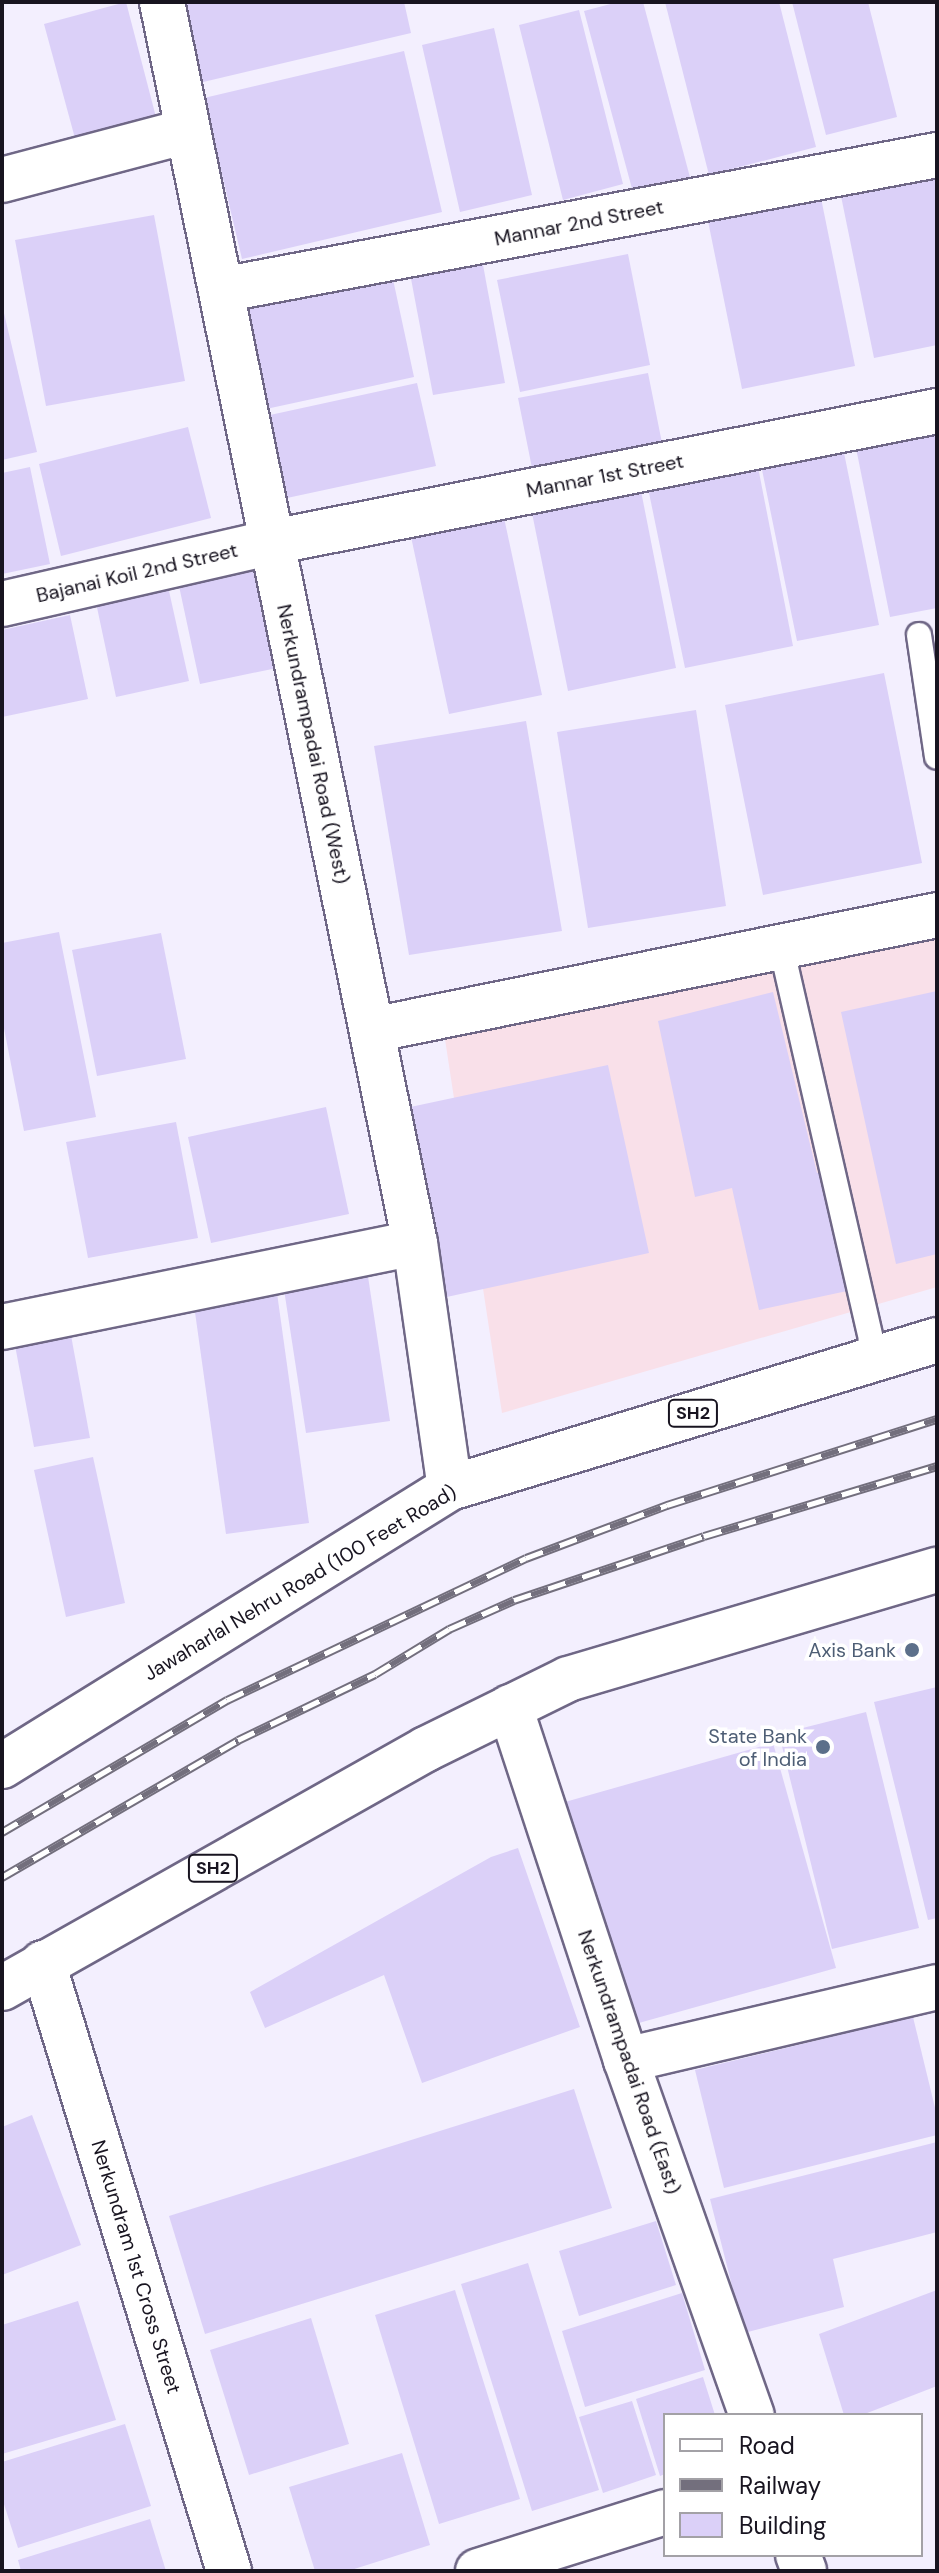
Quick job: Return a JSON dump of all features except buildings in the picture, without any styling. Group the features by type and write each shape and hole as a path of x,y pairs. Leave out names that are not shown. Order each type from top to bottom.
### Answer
{"street":[{"name":"Nerkundrampadai Road (West)","path":"162,2 415,1243 450,1488"},
{"path":"2,180 188,131"},
{"name":"Mannar 2nd Street","path":"221,290 937,155"},
{"name":"Mannar 1st Street","path":"272,542 937,411"},
{"name":"Bajanai Koil 2nd Street","path":"2,604 272,542"},
{"path":"372,1030 937,915"},
{"path":"2,1327 415,1243"},
{"name":"Jawaharlal Nehru Road (100 Feet Road)","path":"2,1766 450,1488 937,1340"},
{"name":"SH2","path":"2,1988 426,1749 568,1679 937,1570"},
{"name":"Nerkundrampadai Road (East)","path":"510,1707 626,2060 751,2413"},
{"name":"Nerkundram 1st Cross Street","path":"43,1963 229,2571"},
{"path":"626,2060 937,1987"},
{"path":"478,2571 663,2513"}],"lane":[{"path":"919,635 937,757"},
{"path":"781,946 871,1339 867,1360"}],"shaded area":[{"path":"937,913 937,1287 502,1413 443,1026"}],"railway":[{"path":"2,1832 227,1700 526,1558 667,1505 937,1419"},
{"path":"2,1877 238,1740 375,1674 449,1629 514,1600 704,1536 937,1466"}],"place":[{"name":"Axis Bank","path":"912,1650"},
{"name":"State Bank of India","path":"823,1747"}]}
